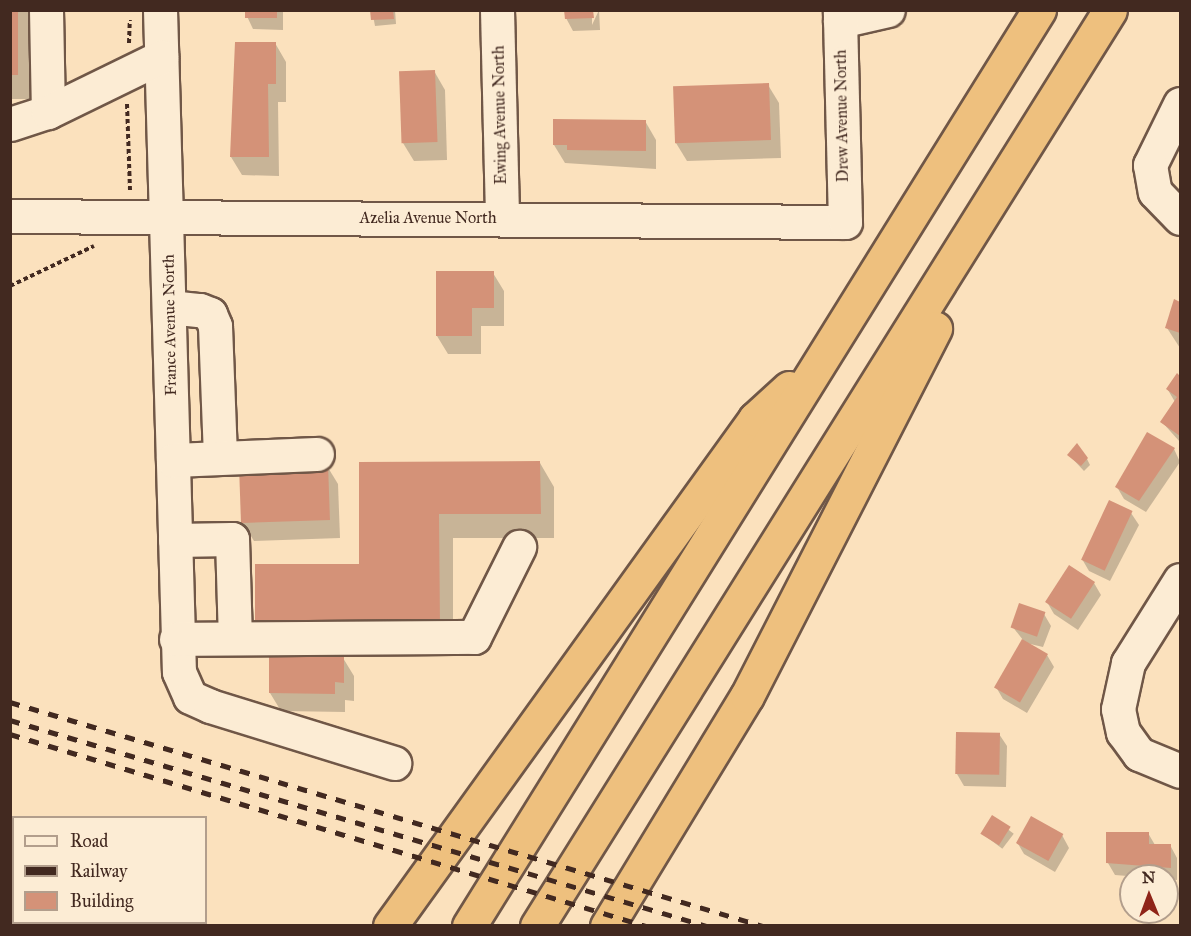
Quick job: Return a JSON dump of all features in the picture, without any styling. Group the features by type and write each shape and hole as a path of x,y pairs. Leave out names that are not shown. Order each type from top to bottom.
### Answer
{"highway":[{"path":"469,926 1039,10"},
{"path":"537,926 1110,10"},
{"path":"607,926 747,696 1029,142"},
{"path":"390,926 755,419 821,358"}],"street":[{"path":"46,10 48,112"},
{"name":"France Avenue North","path":"160,10 179,672 190,697 394,763"},
{"name":"Ewing Avenue North","path":"497,10 502,219"},
{"path":"840,16 888,10"},
{"name":"Drew Avenue North","path":"840,16 845,222"},
{"path":"10,124 48,112 161,57"},
{"path":"1180,104 1150,165 1155,192 1180,218"},
{"name":"Azelia Avenue North","path":"10,216 845,222"},
{"path":"169,307 210,314 217,384 220,456"},
{"path":"171,384 217,384"},
{"path":"172,460 220,456 317,454"},
{"path":"174,540 232,539 235,638"},
{"path":"177,639 474,637 519,547"},
{"path":"1180,580 1128,663 1120,685 1123,732 1140,754 1180,771"}],"path":[{"path":"10,286 74,253 106,245"}],"building":[{"path":"10,10 18,10 18,75 10,75"},
{"path":"245,10 277,10 277,18 245,18"},
{"path":"370,10 393,10 394,19 371,20"},
{"path":"564,10 593,10 594,18 565,19"},
{"path":"235,42 276,42 276,84 268,84 269,157 230,157"},
{"path":"435,70 438,142 402,143 399,71"},
{"path":"769,83 771,140 675,143 673,86"},
{"path":"553,119 646,120 646,151 567,150 567,145 553,145"},
{"path":"436,271 494,271 494,308 472,308 472,336 436,336"},
{"path":"1174,299 1180,302 1180,333 1165,328"},
{"path":"1177,373 1180,376 1180,436 1160,422 1177,397 1166,389"},
{"path":"1147,432 1175,448 1139,501 1115,487"},
{"path":"1077,443 1088,458 1081,466 1067,455"},
{"path":"540,461 541,514 439,514 440,627 255,628 255,564 359,564 359,462"},
{"path":"328,464 330,520 241,523 239,467"},
{"path":"1109,500 1133,511 1105,571 1081,560"},
{"path":"1069,565 1095,582 1071,619 1045,602"},
{"path":"1019,603 1045,612 1037,637 1011,628"},
{"path":"1022,639 1048,654 1020,702 994,687"},
{"path":"269,655 344,656 344,683 335,682 335,694 269,693"},
{"path":"956,732 1000,733 999,775 955,774"},
{"path":"992,815 1011,827 999,845 980,834"},
{"path":"1031,816 1063,834 1048,861 1016,843"},
{"path":"1106,832 1149,832 1149,844 1171,844 1171,864 1106,863"},
{"path":"10,917 12,924 60,926 10,926"}],"railway":[{"path":"10,702 763,926"},
{"path":"10,720 707,926"},
{"path":"10,734 646,926"}]}
